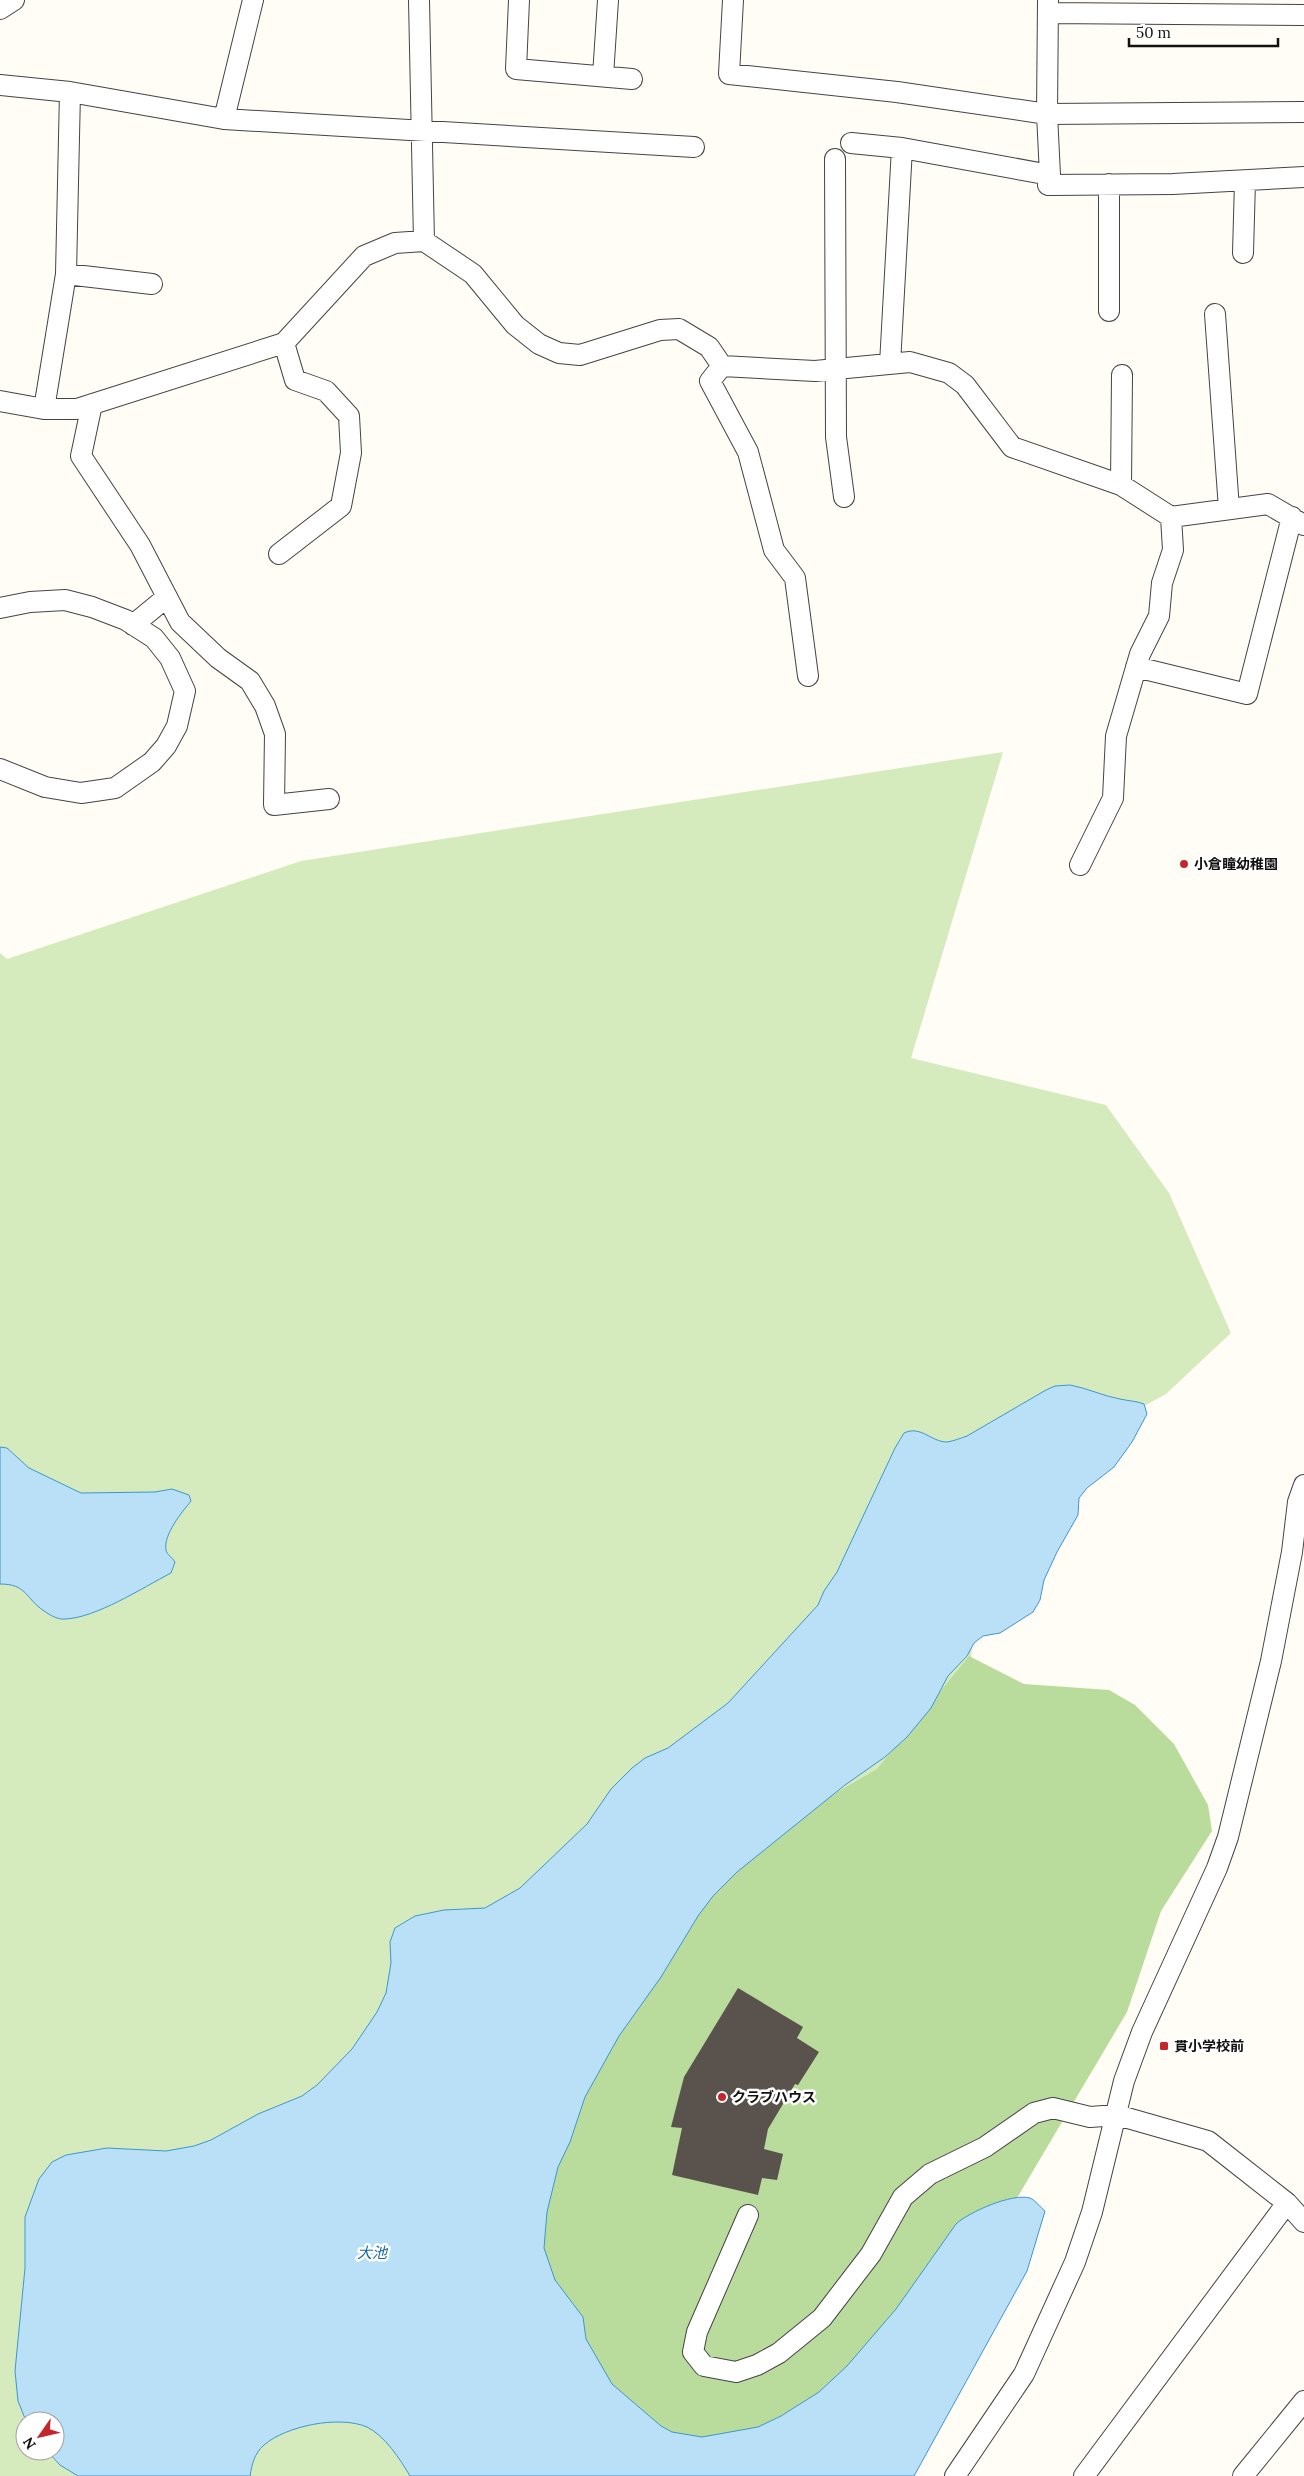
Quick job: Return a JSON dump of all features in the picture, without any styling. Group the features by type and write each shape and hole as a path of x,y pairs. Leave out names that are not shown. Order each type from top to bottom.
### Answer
{"street":[{"path":"0,9 14,0"},
{"path":"224,119 254,0"},
{"path":"419,0 420,129 424,241"},
{"path":"520,0 516,69 632,79"},
{"path":"603,76 608,0"},
{"path":"733,0 729,74 897,92 1047,114 1304,112"},
{"path":"1304,15 1048,6 1047,114 1050,175 1048,184 1245,181 1304,177"},
{"path":"0,85 70,92 224,119 420,129 694,147"},
{"path":"44,409 66,274 70,92"},
{"path":"851,143 902,148 1050,175"},
{"path":"890,364 902,148"},
{"path":"835,160 834,370 836,437 844,497"},
{"path":"1243,252 1245,181"},
{"path":"1108,311 1109,184"},
{"path":"0,401 44,409 77,409 284,343 364,256 395,243 424,241 473,274 515,325 539,344 559,353 580,355 660,330 678,329 709,347 722,366"},
{"path":"66,274 152,284"},
{"path":"1215,314 1229,509"},
{"path":"279,554 341,506 351,453 349,416 326,391 295,380 284,343"},
{"path":"722,366 815,371 910,362 949,374 965,385 1012,447 1121,485 1170,518 1268,504 1298,521 1246,694 1136,667"},
{"path":"722,366 710,381 748,452 774,550 795,578 808,676"},
{"path":"1121,485 1122,376"},
{"path":"92,404 81,456 140,545 180,622 218,658 250,681 265,706 275,734 274,805 329,799"},
{"path":"1080,865 1113,798 1116,736 1136,667 1159,616 1162,583 1173,550 1170,518"},
{"path":"133,625 167,597"},
{"path":"0,608 30,602 65,600 92,607 133,625 154,638 170,658 185,691 177,726 166,746 152,762 115,788 81,793 45,787 0,769"},
{"path":"955,2476 1024,2374 1075,2262 1092,2212 1124,2080 1142,2032 1217,1868 1228,1837 1271,1662 1292,1552 1298,1502 1304,1485"},
{"path":"748,2215 697,2332 693,2352 704,2366 717,2370 736,2372 757,2365 779,2353 822,2318 871,2254 902,2197 930,2174 985,2147 1034,2113 1053,2108 1090,2117 1117,2115 1208,2141 1287,2203 1304,2222"},
{"path":"1084,2476 1287,2203"},
{"path":"1243,2476 1304,2402"}],"green space":[{"path":"1003,752 911,1058 1106,1105 1169,1193 1231,1333 1166,1394 1056,1454 973,1622 963,1835 596,2476 0,2476 0,953 7,959 301,861"},
{"path":"969,1656 1024,1684 1109,1690 1135,1705 1174,1744 1208,1805 1212,1831 1161,1911 1127,2012 968,2281 765,2447 641,2440 515,2288 556,2105 720,1873 810,1808 877,1769"}],"water":[{"name":"大池","path":"1070,1385 1114,1398 1144,1404 1147,1414 1132,1442 1114,1467 1087,1488 1079,1498 1078,1515 1044,1580 1040,1600 1033,1612 1000,1633 983,1636 974,1643 967,1656 948,1676 931,1708 907,1737 885,1757 845,1785 737,1872 713,1896 698,1916 661,1977 619,2036 585,2097 570,2142 558,2167 547,2212 544,2248 555,2280 583,2317 586,2339 612,2384 661,2426 672,2432 702,2437 758,2427 781,2416 819,2392 847,2366 896,2309 956,2224 980,2209 1002,2201 1022,2197 1034,2200 1045,2211 1027,2271 914,2476 410,2476 392,2448 374,2431 367,2427 342,2422 313,2424 285,2432 274,2438 258,2452 250,2476 78,2476 60,2465 56,2461 65,2461 65,2411 22,2411 18,2401 15,2371 25,2268 25,2217 39,2179 52,2162 66,2155 107,2148 166,2151 194,2146 211,2140 258,2114 302,2096 317,2085 352,2049 377,2012 386,1993 391,1963 390,1942 395,1928 415,1916 444,1910 485,1908 520,1888 587,1824 611,1789 632,1768 645,1758 668,1748 728,1703 818,1605 824,1591 837,1572 895,1448 904,1433 916,1431 941,1441 955,1440 967,1436 1055,1386"},
{"path":"0,1447 7,1448 29,1468 81,1493 155,1492 172,1489 189,1495 191,1501 174,1524 167,1538 166,1550 175,1562 171,1573 105,1608 91,1614 65,1619 51,1616 16,1586 0,1584"}],"building":[{"name":"クラブハウス","path":"738,1988 803,2027 797,2038 819,2052 798,2085 795,2084 768,2129 764,2149 783,2154 777,2180 762,2178 758,2195 672,2175 682,2128 671,2127 684,2077"}],"place":[{"name":"小倉瞳幼稚園","path":"1184,864"},
{"name":"貫小学校前","path":"1164,2046"},
{"name":"クラブハウス","path":"722,2097"}]}
